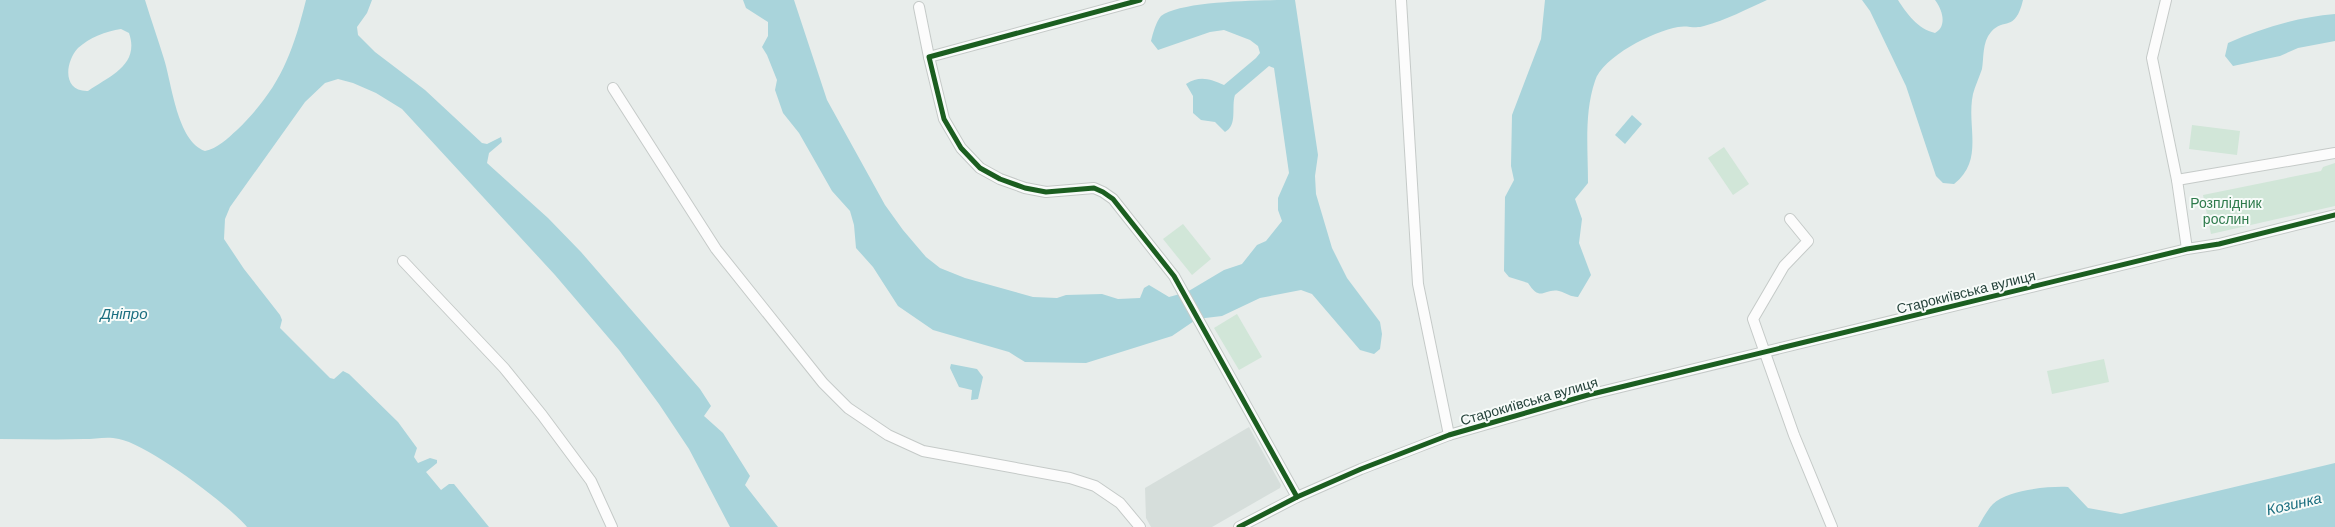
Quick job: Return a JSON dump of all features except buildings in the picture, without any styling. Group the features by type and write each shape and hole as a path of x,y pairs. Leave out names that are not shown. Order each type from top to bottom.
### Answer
{"street":[{"path":"929,57 1140,0"},
{"name":"Старокиївська вулиця","path":"1401,0 1418,284 1449,435"},
{"path":"2166,0 2152,58 2177,180 2187,249"},
{"path":"919,7 944,118 961,148 975,163 993,176 1032,190 1052,192 1094,188 1104,192 1113,199 1174,276 1297,497"},
{"path":"613,88 716,249 823,383 848,408 888,435 923,451 1055,475 1095,486 1120,503 1140,527"},
{"path":"2177,180 2335,153"},
{"name":"Старокиївська вулиця","path":"1239,527 1297,497 1361,469 1449,435 1588,395 1764,354 2187,249 2218,244 2335,215"},
{"path":"1790,219 1808,241 1784,266 1753,319 1764,354 1832,527"},
{"path":"403,261 504,368 542,415 591,480 612,527"}],"shaded area":[{"path":"1249,427 1281,485 1280,488 1212,527 1151,527 1146,518 1145,488"}],"green space":[{"path":"2192,125 2240,131 2237,155 2189,149"},
{"path":"1724,147 1749,184 1733,195 1708,158"},
{"name":"Розплідник рослин","path":"2335,163 2335,206 2211,234 2203,195 2321,171 2323,167"},
{"path":"1183,224 1211,259 1192,275 1163,239"},
{"path":"1237,314 1262,357 1239,370 1214,328"},
{"path":"2104,359 2109,382 2052,394 2047,371"}],"water":[{"name":"Дніпро","path":"0,0 145,0 182,124 188,136 205,151 218,146 237,130 274,86 289,55 306,0 372,0 367,13 357,27 358,35 375,52 425,90 482,143 487,144 501,137 502,142 489,153 487,163 548,218 581,252 700,389 711,406 704,416 723,433 750,476 745,485 778,527 730,527 689,449 659,404 619,350 555,275 402,109 376,93 338,79 325,83 305,102 230,207 225,219 224,239 244,269 280,315 282,320 280,328 330,378 334,379 343,371 349,374 398,422 417,448 414,457 418,463 430,458 437,460 437,463 426,472 441,490 449,484 454,484 489,527 247,527 206,490 167,463 132,443 110,438 0,439","holes":["121,29 129,33 130,53 127,61 121,68 88,91 74,87 68,75 70,61 82,44 110,31"]},
{"path":"743,0 794,0 827,100 885,205 926,257 940,268 965,278 1033,297 1057,298 1066,295 1102,294 1118,299 1140,298 1144,288 1149,285 1169,297 1187,292 1224,270 1242,264 1257,245 1266,241 1282,221 1278,210 1278,198 1289,173 1274,68 1269,66 1235,95 1233,120 1229,129 1225,132 1215,122 1201,120 1193,113 1193,96 1186,84 1191,81 1205,79 1224,85 1256,58 1260,53 1258,46 1250,40 1224,30 1210,32 1158,50 1151,41 1159,18 1171,11 1205,4 1295,0 1318,155 1315,176 1316,194 1332,248 1347,278 1380,322 1382,334 1380,349 1374,354 1360,350 1312,294 1301,290 1260,298 1222,316 1197,319 1172,336 1086,363 1025,362 1009,352 933,330 898,306 873,267 856,248 854,225 850,211 832,191 799,133 783,113 775,90 777,80 762,47 768,36 768,22 746,8"},
{"path":"1545,0 1767,0 1712,24 1701,27 1678,27 1656,34 1618,54 1600,72 1595,81 1589,106 1587,132 1588,183 1575,199 1582,219 1579,243 1591,275 1578,297 1559,291 1540,294 1532,289 1528,283 1509,277 1504,271 1505,197 1514,180 1511,166 1512,115 1541,39"},
{"path":"1862,0 1898,0 1909,16 1923,28 1935,33 1943,22 1942,13 1935,0 2023,0 2020,10 2013,21 2000,25 1991,32 1986,40 1982,69 1971,106 1972,153 1963,175 1954,184 1943,183 1936,176 1906,86 1870,11"},
{"path":"2335,14 2335,41 2298,48 2280,56 2233,66 2225,56 2228,43 2254,33 2280,24 2321,15"},
{"path":"1632,115 1642,124 1625,144 1615,135"},
{"path":"951,364 977,369 983,377 978,399 971,400 972,390 959,387 950,368"},
{"name":"Козинка","path":"2335,463 2335,527 1978,527 1989,509 1999,499 2028,490 2068,487 2088,508 2121,514"}],"cycle path":[{"path":"1140,0 929,57 944,119 961,148 980,168 1000,179 1025,188 1046,192 1094,188 1113,199 1174,276 1297,497"},
{"path":"1239,527 1297,497 1361,469 1449,435 1588,395 2187,249 2219,244 2335,215"}]}
